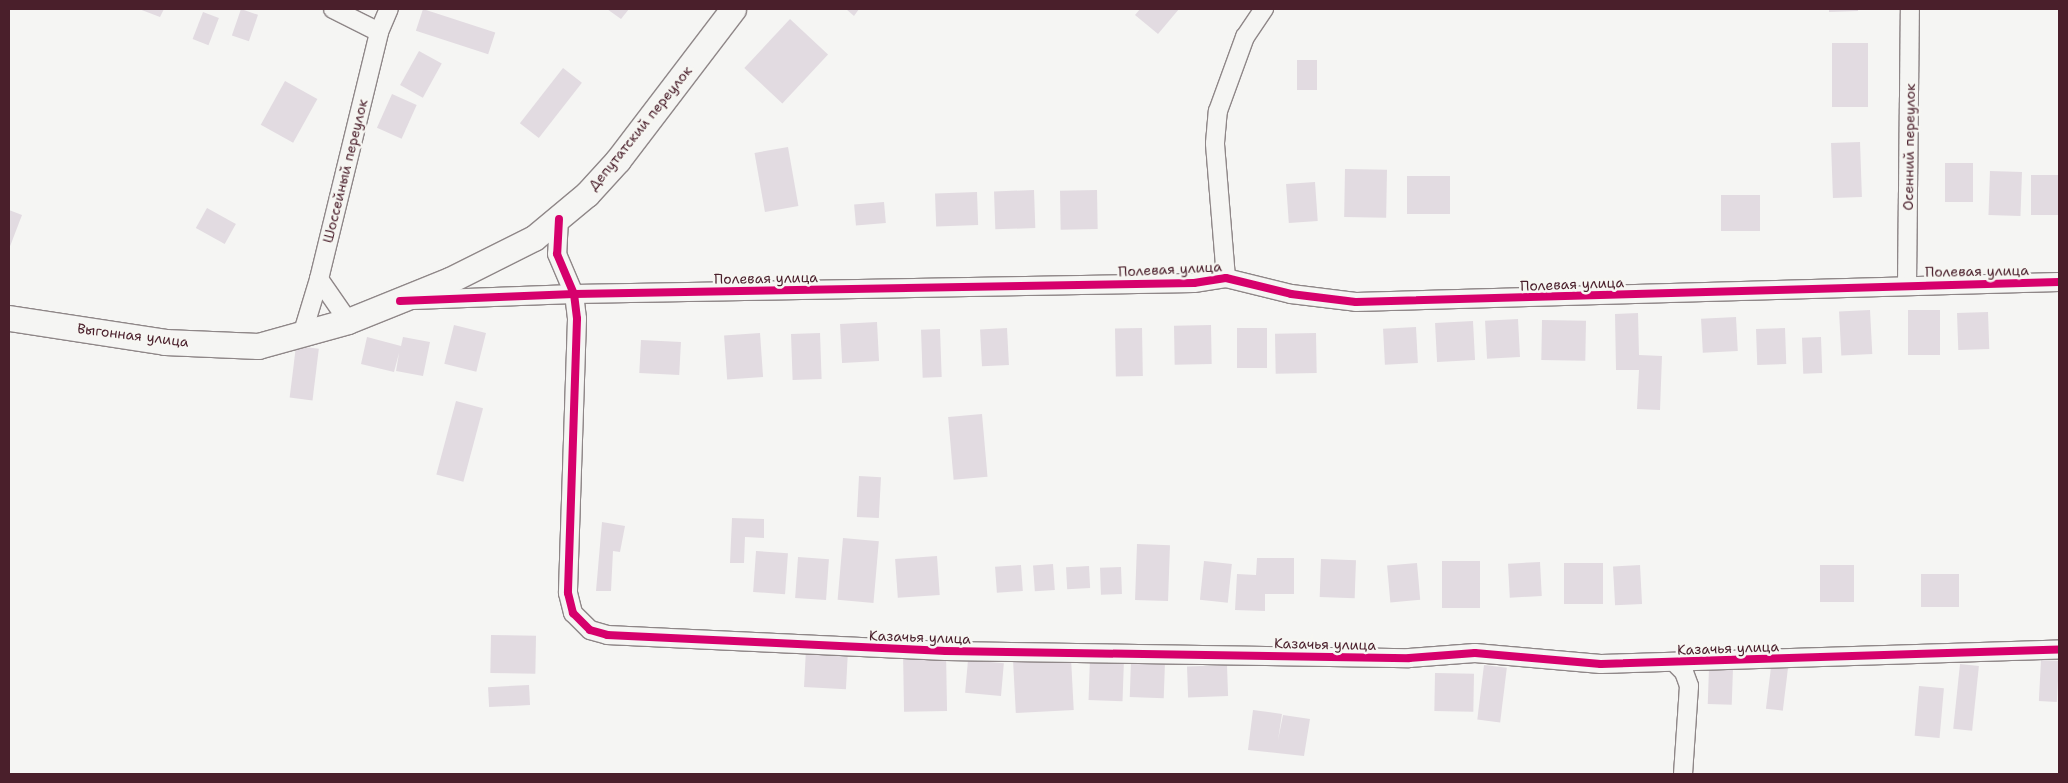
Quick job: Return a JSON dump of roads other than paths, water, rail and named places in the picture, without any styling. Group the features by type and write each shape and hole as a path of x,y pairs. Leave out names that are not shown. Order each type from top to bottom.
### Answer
{"street":[{"path":"333,9 379,32"},
{"name":"Шоссейный переулок","path":"295,337 319,279 379,32 389,9"},
{"name":"Депутатский переулок","path":"295,337 348,321 400,301 504,254 559,219 618,160 733,9"},
{"path":"1226,278 1215,144 1218,111 1245,37 1264,9"},
{"name":"Осенний переулок","path":"1907,285 1910,9"},
{"path":"559,219 557,254 574,294"},
{"name":"Полевая улица","path":"400,301 574,294 1194,283 1226,278 1291,294 1356,302 2059,282"},
{"path":"319,279 348,321"},
{"name":"Казачья улица","path":"574,294 577,319 568,593 573,613 590,630 630,638 946,651 1410,658 1476,653 1601,664 2059,650"},
{"name":"Выгонная улица","path":"9,318 165,342 258,346 295,337"},
{"path":"1674,662 1684,672 1689,686 1683,774"}]}
